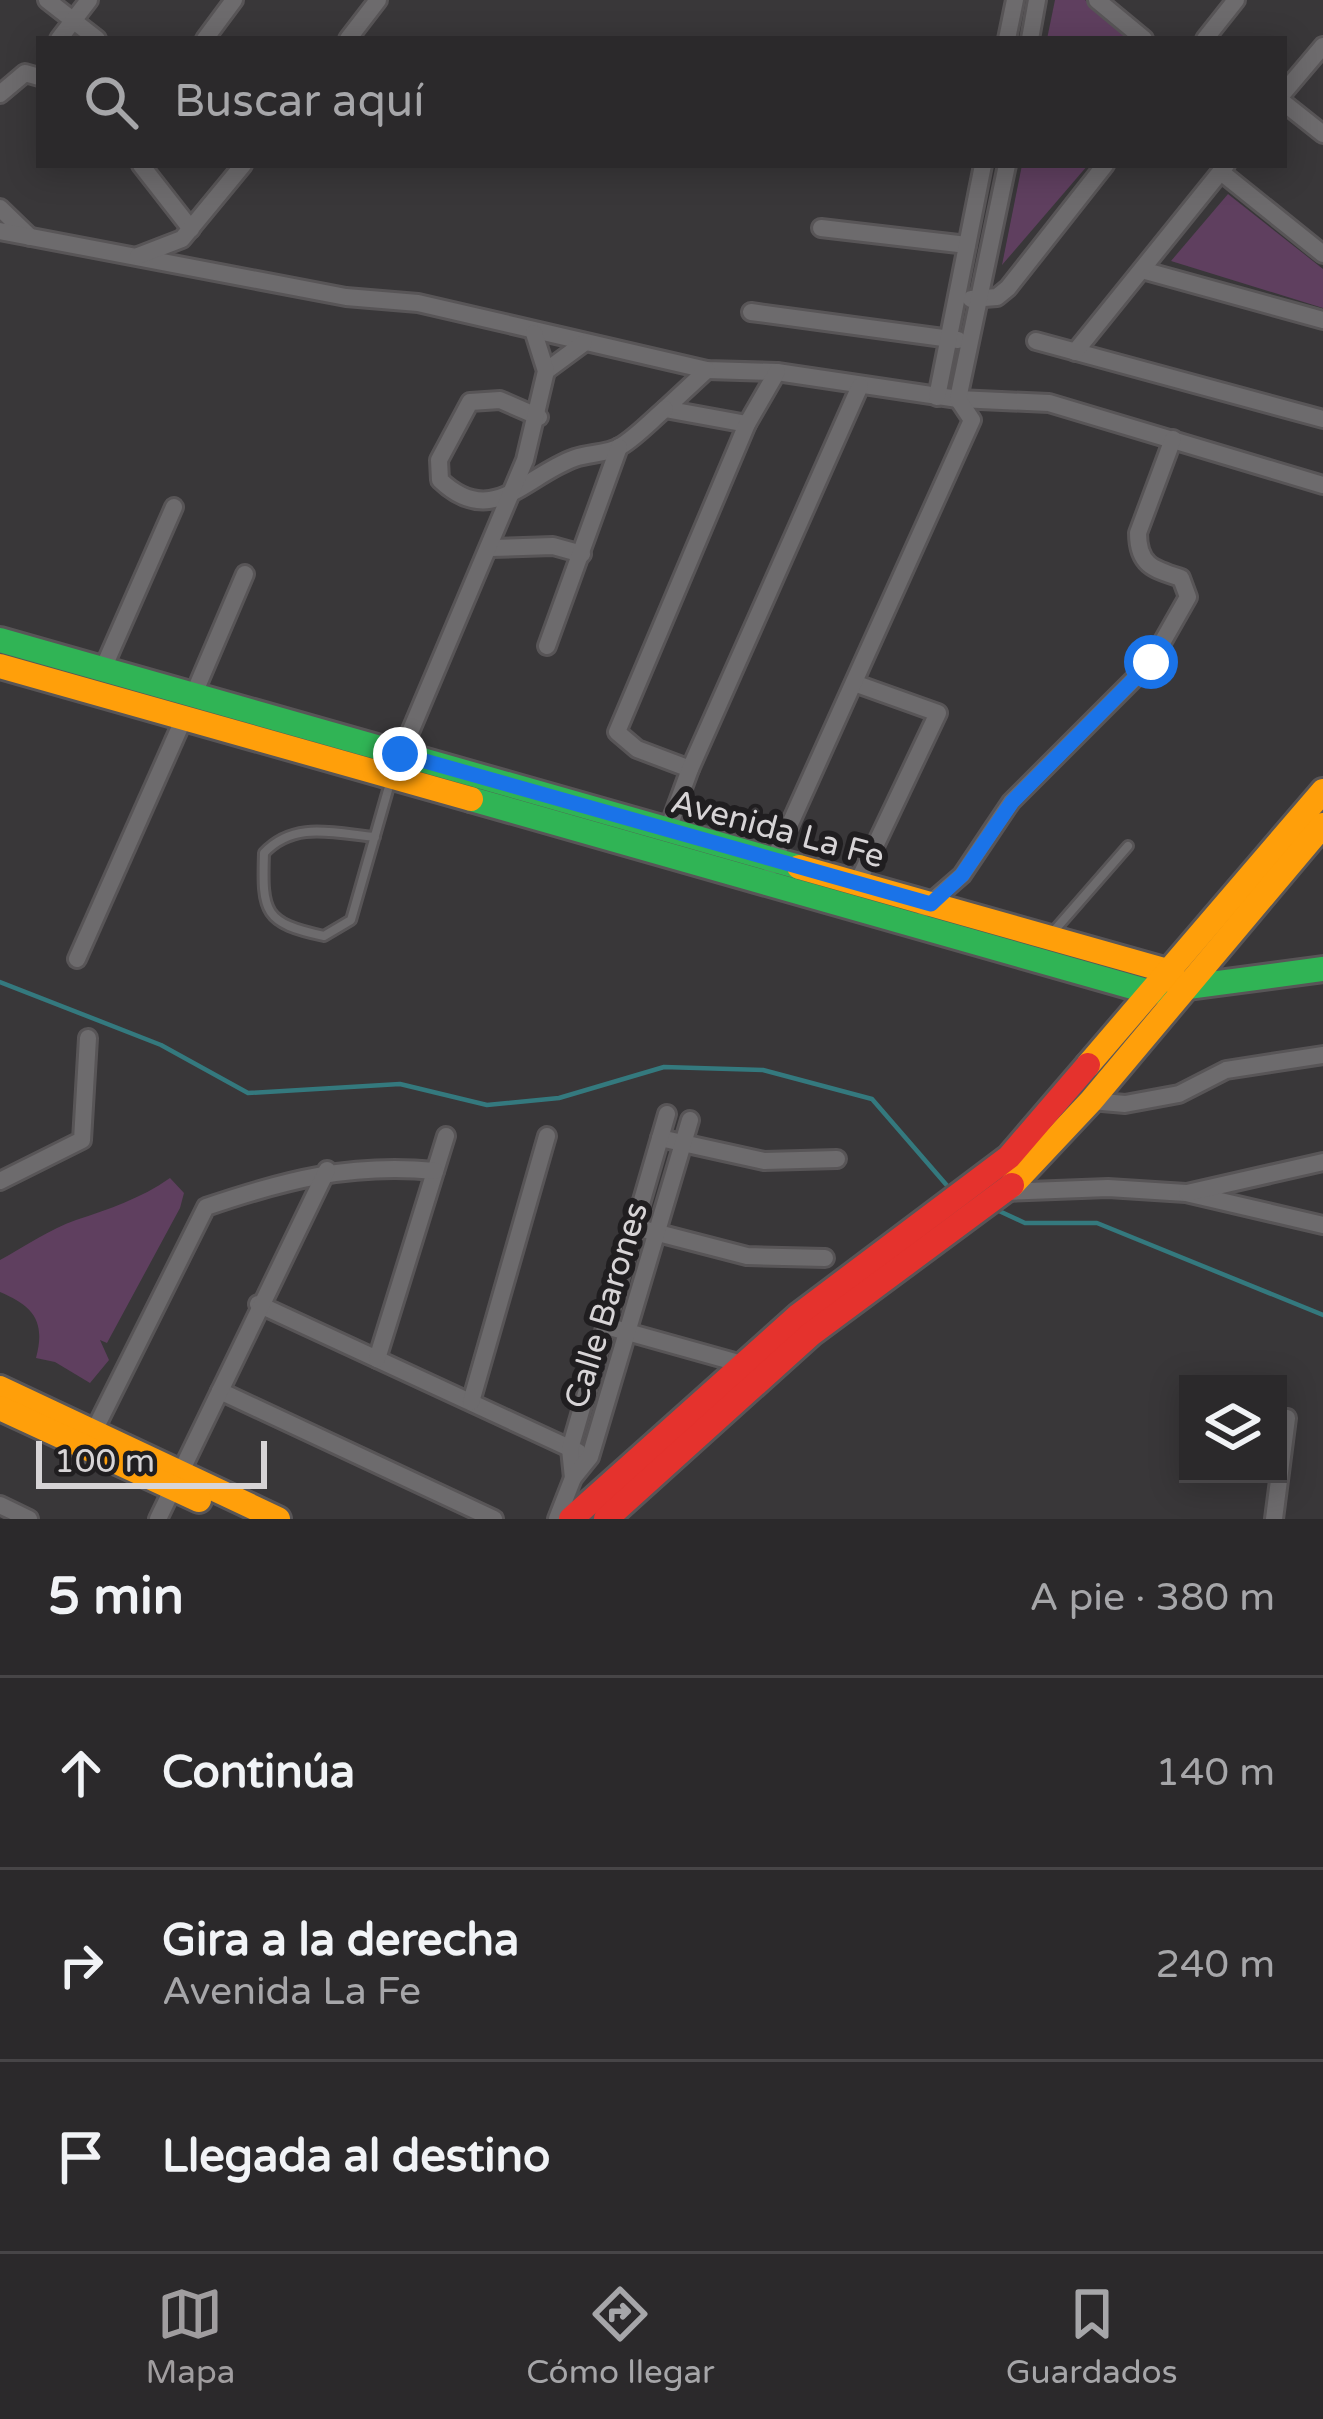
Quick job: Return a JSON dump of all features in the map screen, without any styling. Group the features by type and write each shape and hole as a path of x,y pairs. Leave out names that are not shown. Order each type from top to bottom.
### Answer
{"street":[{"path":"47,0 68,33 89,0"},
{"path":"207,36 234,0"},
{"path":"349,36 378,0"},
{"path":"1008,36 1015,0"},
{"path":"1030,36 1036,0"},
{"path":"1097,0 1140,36"},
{"path":"1207,36 1236,0"},
{"path":"1287,88 1323,46"},
{"path":"0,94 34,71"},
{"path":"1287,105 1323,134"},
{"path":"143,168 191,229"},
{"path":"134,258 182,239 241,168"},
{"path":"937,397 981,168"},
{"path":"769,872 972,420 958,399 1006,168"},
{"path":"959,297 980,301 1008,288 1103,168"},
{"path":"1075,352 1223,168 1323,254"},
{"path":"0,208 30,237"},
{"path":"821,227 967,245"},
{"path":"0,231 346,297 418,303 707,370 777,372 937,397 1049,404 1323,485"},
{"path":"1142,270 1323,320"},
{"path":"752,312 971,342"},
{"path":"396,765 491,548 539,417 546,371 534,333"},
{"path":"1036,341 1323,419"},
{"path":"546,371 584,343"},
{"path":"539,417 500,400 470,403 439,460 440,480 454,494 473,500 508,498 574,458 620,447 707,370"},
{"path":"690,769 638,749 617,732 747,424 777,372"},
{"path":"668,832 690,769 860,386"},
{"path":"665,409 747,424"},
{"path":"904,920 931,904 962,875 1012,802 1151,662 1188,597 1181,578 1152,569 1138,549 1138,533 1173,439"},
{"path":"547,646 620,447"},
{"path":"102,671 173,507"},
{"path":"491,548 553,546 582,554"},
{"path":"77,959 245,574"},
{"name":"Avenida La Fe","path":"0,641 102,671 189,707"},
{"name":"Avenida La Fe","path":"0,666 189,707 769,872 857,884 1048,938 1176,982"},
{"path":"854,682 938,713 857,884"},
{"name":"Avenida La Fe","path":"396,765 668,832 904,920 1150,992 1176,982"},
{"path":"606,1519 811,1334 1006,1192 1091,1101 1323,791"},
{"path":"1176,982 1323,825"},
{"path":"1176,982 1323,969"},
{"path":"571,1519 742,1364 982,1182 1044,1119 1150,992"},
{"path":"0,1181 82,1140 88,1038"},
{"path":"1091,1101 1125,1104 1161,1097 1226,1070 1323,1055"},
{"name":"Calle Barones","path":"573,1478 570,1449 667,1114"},
{"name":"Calle Barones","path":"557,1519 573,1478 590,1456 690,1120"},
{"path":"376,1359 446,1136"},
{"path":"471,1402 547,1136"},
{"path":"660,1138 764,1161 837,1160"},
{"path":"1186,1193 1323,1162"},
{"path":"90,1440 206,1207 327,1170 383,1166 435,1171"},
{"path":"158,1519 327,1170"},
{"path":"1006,1192 1108,1188 1186,1193 1323,1225"},
{"path":"635,1227 747,1256 825,1258"},
{"path":"259,1304 590,1456"},
{"path":"606,1326 742,1364"},
{"path":"0,1388 90,1440 177,1481 278,1519"},
{"path":"220,1391 494,1519"},
{"path":"0,1408 90,1440"},
{"path":"177,1481 242,1519"},
{"path":"1274,1519 1279,1483"},
{"path":"0,1504 29,1519"}],"lane":[{"path":"375,837 302,831 280,835 264,854 262,901 273,919 287,928 324,936 351,920 396,765"},
{"path":"1048,938 1128,845"}],"shaded area":[{"path":"1055,0 1085,0 1129,36 1048,36"},
{"path":"1021,168 1085,168 1002,265"},
{"path":"1228,194 1323,269 1323,308 1171,261"},
{"path":"170,1178 184,1193 180,1208 107,1343 100,1340 109,1360 90,1383 55,1362 36,1358 38,1325 29,1309 0,1292 0,1260 57,1228 136,1198"}],"waterway":[{"path":"0,982 161,1045 248,1093 400,1084 487,1105 559,1098 664,1067 763,1070 872,1099 950,1189"},
{"path":"997,1210 1025,1223 1097,1223 1323,1315"}],"traffic: fast":[{"path":"0,640 799,867"},
{"path":"471,799 1150,992 1323,969"}],"traffic: slow":[{"path":"0,666 471,799"},
{"path":"1088,1065 1323,791"},
{"path":"1012,1185 1091,1101 1323,825"},
{"path":"799,867 1171,972 1181,992"},
{"path":"0,1388 278,1519"},
{"path":"0,1408 199,1500"}],"traffic: jam":[{"path":"571,1519 799,1315 1009,1157 1088,1065"},
{"path":"606,1519 811,1334 1012,1185"}],"route":[{"path":"400,754 931,904 962,875 986,832 1012,802 1151,662"}]}
